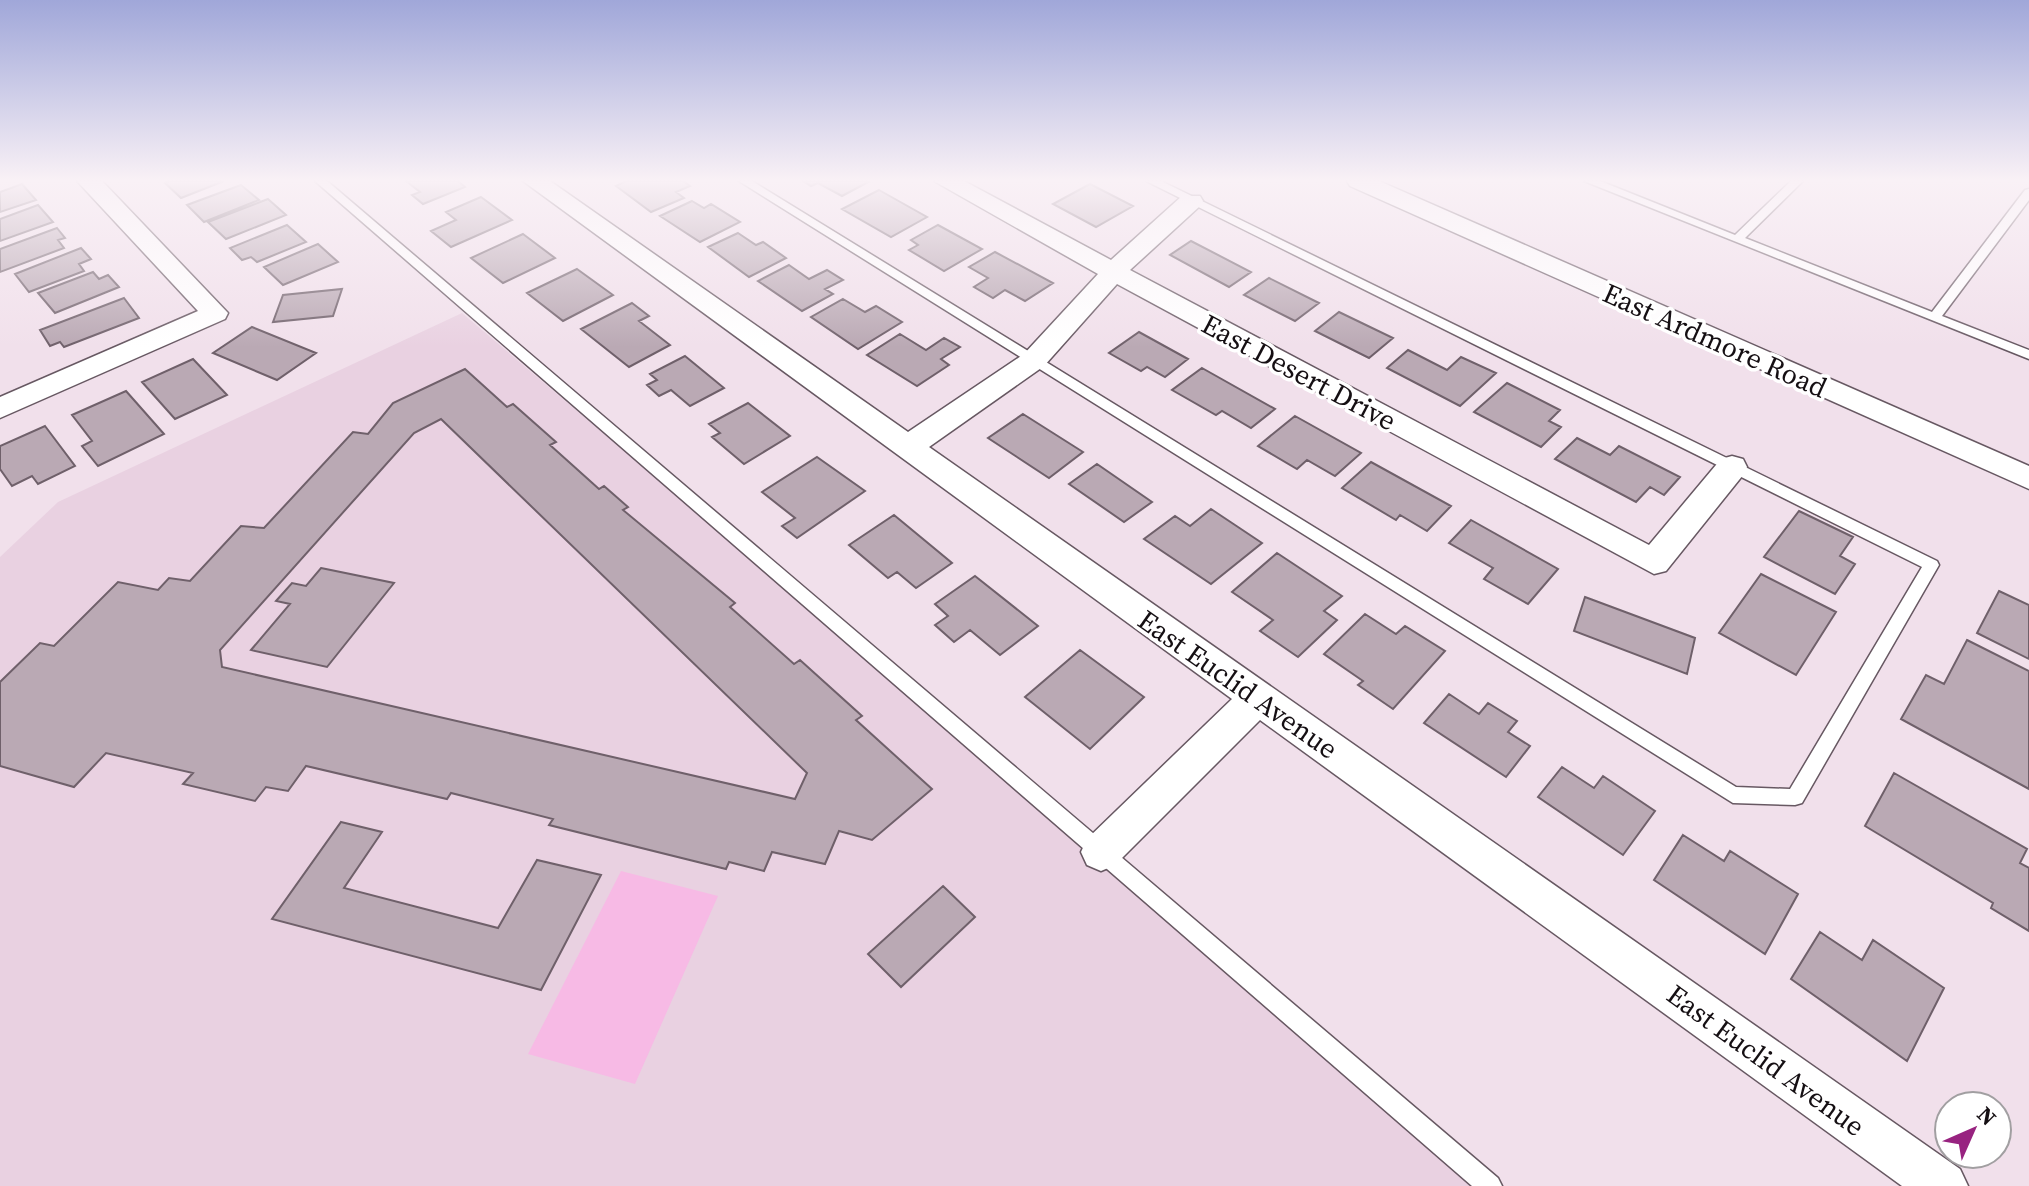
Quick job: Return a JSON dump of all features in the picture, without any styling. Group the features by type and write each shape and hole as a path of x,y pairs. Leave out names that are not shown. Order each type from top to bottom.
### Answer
{"street":[{"path":"0,408 215,313 141,236"},
{"name":"East Euclid Avenue","path":"611,236 1943,1186"},
{"name":"East Desert Drive","path":"1047,236 1654,562 1732,467"},
{"path":"906,448 1034,360 1114,273 1153,236"},
{"name":"East Ardmore Road","path":"1483,236 2029,478"},
{"path":"1101,852 1258,698"}],"lane":[{"path":"384,236 1490,1186"},
{"path":"834,236 1733,795 1795,797 1931,565 1263,236"},
{"path":"1727,236 2029,355"},
{"path":"1736,240 1740,236"},
{"path":"1934,318 1996,236"}],"shaded area":[{"path":"462,313 1484,1186 0,1186 0,557 58,502"},
{"path":"621,871 718,896 635,1084 528,1054"}],"building":[{"path":"34,236 65,238 58,240 64,248 0,272 0,249"},
{"path":"259,236 300,236 306,242 257,262 251,257 242,260 230,248"},
{"path":"438,236 475,236 451,247"},
{"path":"518,236 526,236 555,258 503,283 471,258"},
{"path":"691,236 711,236 700,242"},
{"path":"731,236 743,236 756,245 763,242 786,258 749,277 708,247"},
{"path":"918,236 959,236 982,249 944,271 909,250 918,245 911,240"},
{"path":"1191,241 1251,272 1229,287 1170,255"},
{"path":"318,244 338,262 283,285 264,267"},
{"path":"81,248 91,259 79,264 84,271 29,292 15,274"},
{"path":"995,252 1053,283 1025,301 1005,290 993,298 974,287 988,278 969,267"},
{"path":"789,265 809,279 827,270 843,280 825,289 833,294 802,311 758,281"},
{"path":"577,269 613,295 563,321 527,293"},
{"path":"93,272 99,279 108,275 119,287 55,313 38,293"},
{"path":"1269,278 1319,303 1295,321 1244,295"},
{"path":"342,289 333,316 273,322 283,295"},
{"path":"124,298 139,318 64,347 60,342 50,346 40,330"},
{"path":"843,299 865,312 876,306 902,322 858,349 811,317"},
{"path":"632,303 649,316 639,321 670,345 629,367 581,329"},
{"path":"1339,312 1393,338 1369,358 1315,331"},
{"path":"252,327 316,353 277,380 213,353"},
{"path":"1139,332 1188,359 1165,377 1147,367 1141,371 1109,353"},
{"path":"900,334 926,350 944,338 960,347 941,359 949,365 917,386 867,355"},
{"path":"1408,350 1447,370 1461,357 1496,373 1460,406 1387,368"},
{"path":"685,356 724,388 690,406 671,390 659,396 647,385 657,380 650,374"},
{"path":"193,359 227,395 175,419 142,382"},
{"path":"1202,368 1275,409 1251,428 1222,411 1216,415 1172,390"},
{"path":"465,369 507,407 513,404 556,442 550,445 599,489 604,486 628,507 623,510 735,603 730,607 794,664 800,660 862,716 856,720 932,789 872,840 839,831 825,864 772,852 764,871 729,862 726,869 549,825 553,819 451,793 447,799 306,766 288,791 266,787 255,801 183,784 193,773 106,753 74,787 0,766 0,682 40,643 54,646 118,582 158,590 169,578 190,581 241,526 264,528 353,432 368,434 393,403","holes":["441,419 807,773 795,799 222,667 220,650 414,433"]},
{"path":"1507,383 1560,410 1549,421 1561,427 1541,447 1474,412"},
{"path":"126,391 164,434 98,466 82,446 92,441 72,415"},
{"path":"748,403 790,436 744,464 712,437 720,433 709,424"},
{"path":"1023,414 1083,452 1049,478 988,438"},
{"path":"1295,416 1361,453 1335,476 1307,460 1297,469 1258,446"},
{"path":"45,426 75,466 38,484 32,476 12,486 0,469 0,446"},
{"path":"1577,438 1610,455 1619,446 1680,477 1664,495 1650,487 1636,502 1555,459"},
{"path":"817,457 865,491 797,538 782,526 795,518 762,492"},
{"path":"1371,462 1451,506 1427,531 1400,515 1396,520 1342,488"},
{"path":"1097,464 1152,502 1124,522 1069,484"},
{"path":"1211,509 1262,543 1211,584 1144,539 1175,516 1190,526"},
{"path":"1799,511 1853,537 1840,556 1855,564 1835,594 1764,557"},
{"path":"894,515 952,563 916,588 897,572 888,578 849,545"},
{"path":"1471,520 1558,569 1528,604 1484,579 1493,568 1449,543"},
{"path":"1277,553 1342,596 1324,611 1337,620 1298,657 1260,631 1273,620 1232,592"},
{"path":"321,568 394,583 327,667 251,650 290,604 276,601 292,583 306,586"},
{"path":"1761,574 1836,612 1796,675 1719,633"},
{"path":"975,576 1038,626 1000,655 970,630 954,642 935,625 948,616 935,604"},
{"path":"1999,591 2029,605 2029,659 1977,633"},
{"path":"1585,597 1695,638 1687,674 1574,631"},
{"path":"1365,614 1396,634 1405,626 1445,651 1393,709 1358,685 1363,681 1324,654"},
{"path":"1967,640 2029,671 2029,789 1901,719 1926,675 1944,684"},
{"path":"1080,650 1144,697 1090,749 1025,697"},
{"path":"1449,694 1479,714 1488,703 1517,721 1508,732 1530,746 1506,777 1424,723"},
{"path":"1562,767 1594,788 1603,776 1655,811 1623,855 1538,797"},
{"path":"1894,773 2027,849 2020,863 2029,868 2029,931 1991,908 1993,903 1865,826"},
{"path":"341,822 382,832 344,888 498,928 537,860 601,875 541,990 272,919"},
{"path":"1683,835 1724,861 1730,851 1798,894 1765,954 1654,880"},
{"path":"943,886 975,917 901,987 868,954"},
{"path":"1820,932 1862,960 1873,940 1944,988 1907,1061 1791,979"}]}
